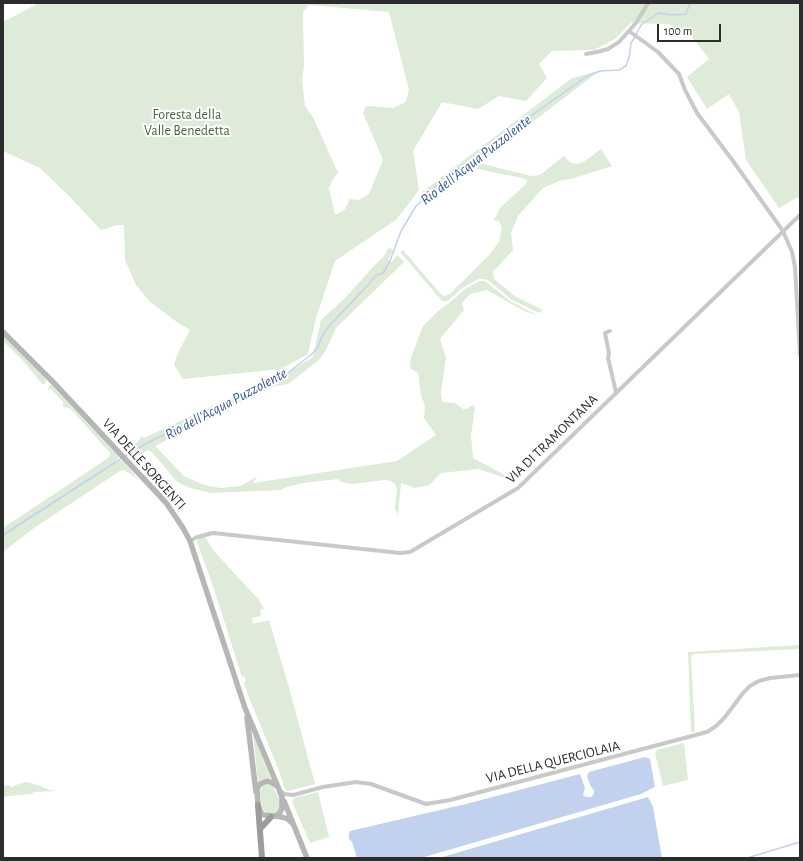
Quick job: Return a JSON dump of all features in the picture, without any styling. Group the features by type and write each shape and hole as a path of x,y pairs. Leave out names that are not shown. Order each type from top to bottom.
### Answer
{"highway":[{"path":"258,805 262,858"},
{"path":"260,829 272,817"}],"main road":[{"name":"VIA DELLE SORGENTI","path":"3,332 51,380 167,504 190,541 246,708 307,858"},
{"name":"VIA DELLE SORGENTI","path":"246,708 258,805"},
{"path":"256,794 260,784 264,782 270,782 279,789"},
{"path":"272,817 278,815 282,809 282,798"},
{"path":"258,805 261,813 272,817 282,817 293,825"}],"street":[{"path":"586,54 608,49 619,42 629,31 648,3"},
{"path":"629,31 658,52 679,74 685,90 697,113 783,231 795,266 800,355"},
{"name":"VIA DI TRAMONTANA","path":"190,541 196,536 213,533 400,554 410,552 518,488 800,215"},
{"path":"610,331 605,333 609,353 608,358 616,392"},
{"name":"VIA DELLA QUERCIOLAIA","path":"293,795 323,787 356,782 371,784 426,804 450,800 707,732 725,717 750,686 759,681 770,678 800,675"},
{"path":"279,789 285,794 293,795"},
{"path":"286,807 288,800 293,795"}],"green space":[{"name":"Foresta della Valle Benedetta","path":"39,3 800,3 800,196 779,208 746,160 739,112 729,94 707,109 687,77 709,59 690,34 668,24 631,23 615,39 594,50 552,51 539,64 547,78 526,101 499,96 478,109 442,102 413,151 419,190 397,219 335,261 316,318 308,354 281,369 183,379 174,365 177,355 190,330 149,301 136,285 125,260 124,225 117,225 101,230 40,168 3,151 3,22","holes":["309,5 389,12 409,90 406,102 393,108 366,106 363,113 383,160 369,194 359,200 350,199 345,209 338,214 335,214 329,189 333,179 338,173 313,117 305,106 302,79 304,66 303,12"]},
{"path":"598,72 479,163 531,176 540,175 564,156 571,163 578,164 585,161 601,149 612,166 571,179 559,181 543,188 518,216 511,233 513,250 493,272 494,279 516,297 543,310 539,313 512,300 488,280 483,279 479,279 462,288 448,301 442,301 400,252 403,250 439,292 444,296 450,294 489,255 499,242 502,228 499,221 494,220 500,208 526,184 527,180 473,168 422,205 428,198 422,192 572,78"},
{"path":"389,247 393,251 388,260 392,262 397,255 404,262 336,328 326,350 319,360 288,384 271,387 155,446 184,476 204,485 221,488 240,486 257,477 253,483 397,461 436,435 424,418 425,406 421,395 418,373 410,368 411,357 423,326 437,312 465,289 479,281 485,281 510,301 537,315 524,311 487,290 470,294 462,303 464,310 440,339 446,357 441,393 442,402 455,403 463,409 473,405 475,408 471,435 473,458 510,478 510,480 479,469 441,473 429,485 415,488 401,483 398,515 395,508 397,489 395,484 391,481 385,480 351,484 341,482 338,479 303,483 286,487 281,490 210,493 187,487 176,481 152,452 147,450 140,456 132,448 142,436 144,438 274,377 283,376 313,357 321,320 345,298 384,256"},
{"path":"3,336 46,379 45,384 42,384 25,363 3,341"},
{"path":"49,385 52,386 119,457 116,461 123,461 139,480 124,470 120,471 34,528 3,552 3,528 108,458 111,454 70,408 63,407 63,402 51,389 48,390"},
{"path":"205,537 213,550 259,600 264,609 260,610 261,616 252,618 253,624 269,620 315,784 288,791 285,789 250,700 244,683 246,681 245,677 241,674 214,589 197,542 198,539"},
{"path":"800,645 800,649 693,654 691,658 695,732 691,732 688,652"},
{"path":"253,734 271,779 266,778 258,782"},
{"path":"684,743 688,780 663,786 655,753 657,750"},
{"path":"26,782 55,791 34,792 31,794 8,796 3,798 3,786 9,785 12,787"},
{"path":"264,784 272,785 280,800 280,808 278,812 274,814 268,814 262,808 260,792"},
{"path":"318,792 329,837 310,843 292,802 294,798"}],"water":[{"path":"645,757 650,759 655,787 641,794 421,858 357,858 352,842 349,839 350,831 466,804 580,774 585,788 583,795 586,797 591,797 594,794 594,791 587,776 589,772"},
{"path":"648,797 653,807 662,858 439,858"}],"waterway":[{"path":"636,35 641,25 658,13 672,15 686,14 690,3"},
{"name":"Rio dell'Acqua Puzzolente","path":"125,456 147,443 280,379 312,354 318,347 322,336 329,326 375,276 383,273 390,261 401,231 416,206 429,195 433,189 486,150 495,141 589,75 600,71 619,70 626,66 629,58 631,43 635,37"},
{"name":"Rio dell'Acqua Puzzolente","path":"3,535 122,458"},
{"path":"747,858 800,842"}]}
